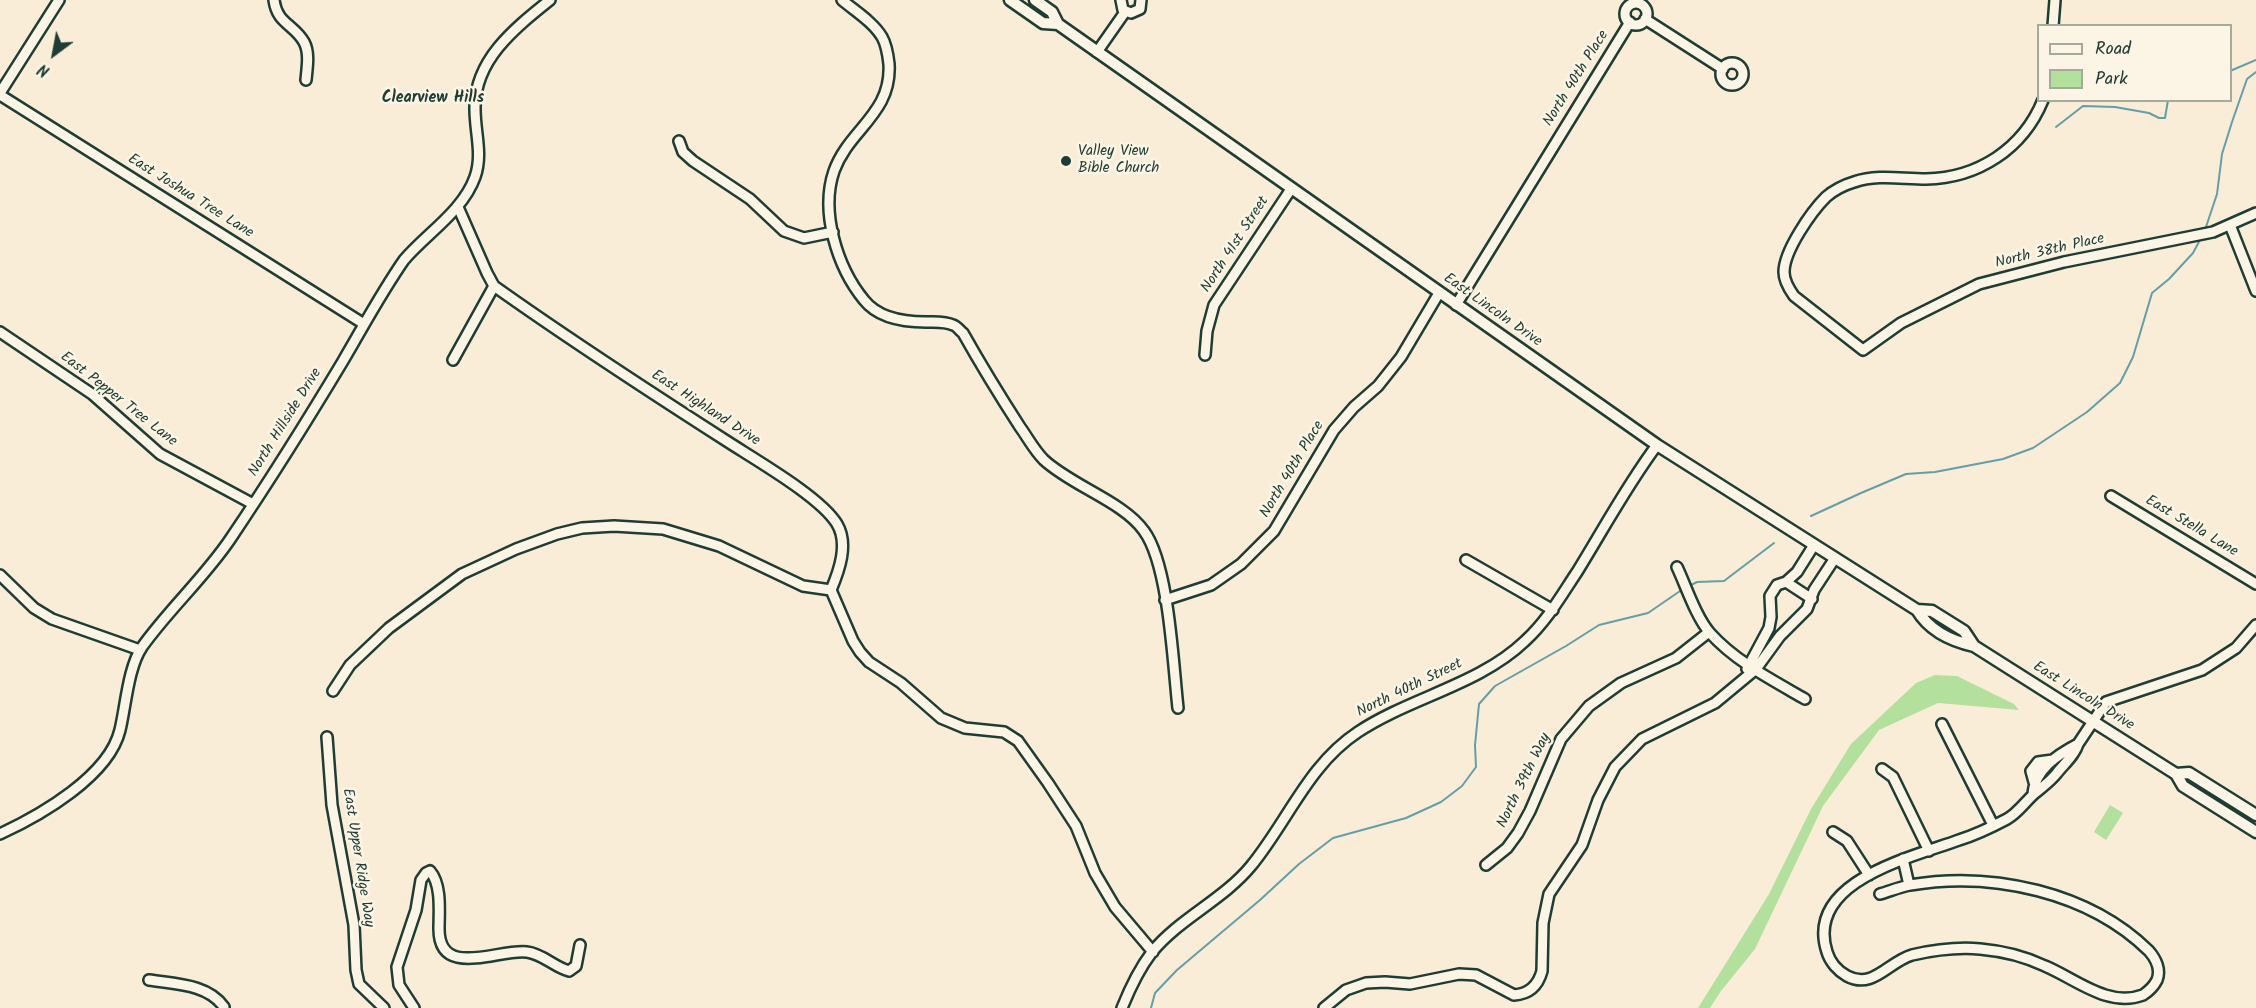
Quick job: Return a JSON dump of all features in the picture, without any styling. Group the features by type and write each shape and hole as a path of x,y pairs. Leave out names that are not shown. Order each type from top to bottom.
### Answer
{"main road":[{"name":"East Lincoln Drive","path":"1010,0 1043,23 1058,24"},
{"name":"East Lincoln Drive","path":"1035,0 1052,12 1058,24 1097,52 1657,445 1917,610 1932,611 1964,631 1974,646 2176,774 2183,786 2256,832"},
{"name":"East Lincoln Drive","path":"2176,774 2189,773 2256,815"}],"street":[{"path":"0,94 59,0"},
{"path":"274,0 276,12 304,42 308,63 306,80"},
{"name":"North Hillside Drive","path":"0,834 32,819 65,796 105,761 118,736 140,650 218,556 253,504 404,260 458,207 472,184 479,163 476,99 488,62 522,22 550,0"},
{"path":"842,0 882,37 888,56 889,73 882,103 842,156 830,189 832,232 845,269 864,301 879,312 911,322 942,322 954,325 963,333 1006,405 1043,459 1062,474 1131,517 1138,524 1154,548 1162,576 1178,708"},
{"path":"1120,0 1125,12 1131,13 1137,11 1141,6 1141,0"},
{"path":"2053,24 2055,0"},
{"path":"1634,3 1644,6 1647,13 1645,20 1640,24 1630,22 1626,17 1626,10 1634,3"},
{"path":"1097,52 1125,12"},
{"path":"1645,20 1723,69"},
{"name":"North 40th Place","path":"1456,305 1630,22"},
{"name":"East Joshua Tree Lane","path":"0,94 364,324"},
{"name":"North 38th Place","path":"2042,102 2031,125 2020,139 2000,157 1971,172 1948,178 1876,177 1841,186 1827,197 1810,218 1787,255 1784,272 1786,284 1794,296 1863,350 1901,323 1979,284 2064,262 2213,232 2256,213"},
{"path":"679,141 683,152 693,162 750,199 784,231 804,238 832,232"},
{"name":"North 41st Street","path":"1205,355 1207,331 1214,305 1291,189"},
{"path":"453,360 495,286 458,207"},
{"path":"2230,225 2256,291"},
{"name":"East Highland Drive","path":"495,286 561,334 777,474 827,511 838,525 843,542 839,571 831,590"},
{"name":"North 40th Place","path":"1165,600 1211,585 1241,564 1274,531 1334,430 1354,407 1378,386 1401,357 1439,293"},
{"name":"East Pepper Tree Lane","path":"0,332 92,394 160,454 253,504"},
{"name":"North 40th Street","path":"1122,1008 1131,986 1153,952 1179,927 1217,899 1250,867 1267,845 1307,782 1336,749 1359,731 1454,685 1504,657 1525,641 1552,610 1657,445"},
{"name":"East Stella Lane","path":"2111,496 2256,584"},
{"path":"333,691 350,665 389,628 462,574 516,549 557,534 582,528 614,526 663,529 718,546 803,586 831,590 853,641 869,662 901,683 941,718 965,728 1004,732 1018,741 1076,826 1095,873 1114,907 1153,952"},
{"path":"1752,667 1769,628 1770,596 1777,585 1786,582 1797,572 1814,545"},
{"path":"1324,1008 1346,990 1366,983 1410,984 1459,974 1476,975 1514,995 1531,990 1540,979 1542,971 1543,923 1549,894 1582,845 1598,800 1614,767 1642,739 1715,703 1739,684 1788,627 1807,609 1814,590 1835,558"},
{"path":"1466,560 1552,610"},
{"path":"1677,567 1709,632 1752,667 1805,699"},
{"path":"0,575 34,608 52,619 140,650"},
{"path":"1786,582 1812,599"},
{"path":"1880,894 1909,885 1955,880 2017,886 2068,901 2110,923 2150,952 2157,961 2159,974 2149,991 2134,1000 2122,1003 2100,999 2061,974 2025,957 1977,949 1940,950 1910,956 1895,962 1879,975 1862,981 1843,974 1833,964 1824,939 1825,926 1835,902 1869,875 1903,859 1963,839 2009,818 2050,782 2076,751 2080,740 2106,702 2202,670 2236,648 2256,626"},
{"name":"North 39th Way","path":"1486,865 1507,848 1518,833 1561,739 1589,706 1621,684 1676,658 1709,632"},
{"path":"1942,724 1993,825"},
{"name":"East Upper Ridge Way","path":"327,737 332,805 354,925 356,970 359,984 384,1008"},
{"path":"2033,795 2034,782 2031,771 2038,762 2053,760 2080,740"},
{"path":"1882,769 1893,777 1929,851"},
{"path":"1833,832 1847,841 1869,875"},
{"path":"1903,859 1909,885"},
{"path":"414,1008 399,985 397,967 416,910 421,880 430,871 434,875 437,886 439,934 442,944 445,950 457,956 466,959 487,958 528,952 569,971 576,966 580,945"},
{"path":"149,980 206,992 226,1006"}],"green space":[{"path":"1935,675 1957,676 2014,704 2019,710 1938,703 1879,730 1823,806 1755,949 1710,1008 1698,1008 1769,894 1811,809 1851,744 1916,683"},
{"path":"2110,805 2123,813 2106,840 2094,832"}],"waterway":[{"path":"2232,70 2256,60"},
{"path":"2205,230 2217,194 2222,154 2232,122 2247,79 2256,72"},
{"path":"2056,127 2083,106 2115,107 2165,118 2168,102"},
{"path":"1811,516 1906,474 1935,472 2003,459 2033,448 2087,412 2120,383 2133,357 2152,293 2169,279 2193,253 2201,238"},
{"path":"1689,586 1697,582 1724,581 1774,543"},
{"path":"1151,1008 1155,993 1177,970 1299,864 1333,838 1406,818 1441,802 1462,786 1476,767 1475,745 1479,704 1495,686 1599,625 1648,613 1683,589"}],"place":[{"name":"Valley View Bible Church","path":"1066,161"}],"district":[{"name":"Clearview Hills","path":"433,99"}]}
